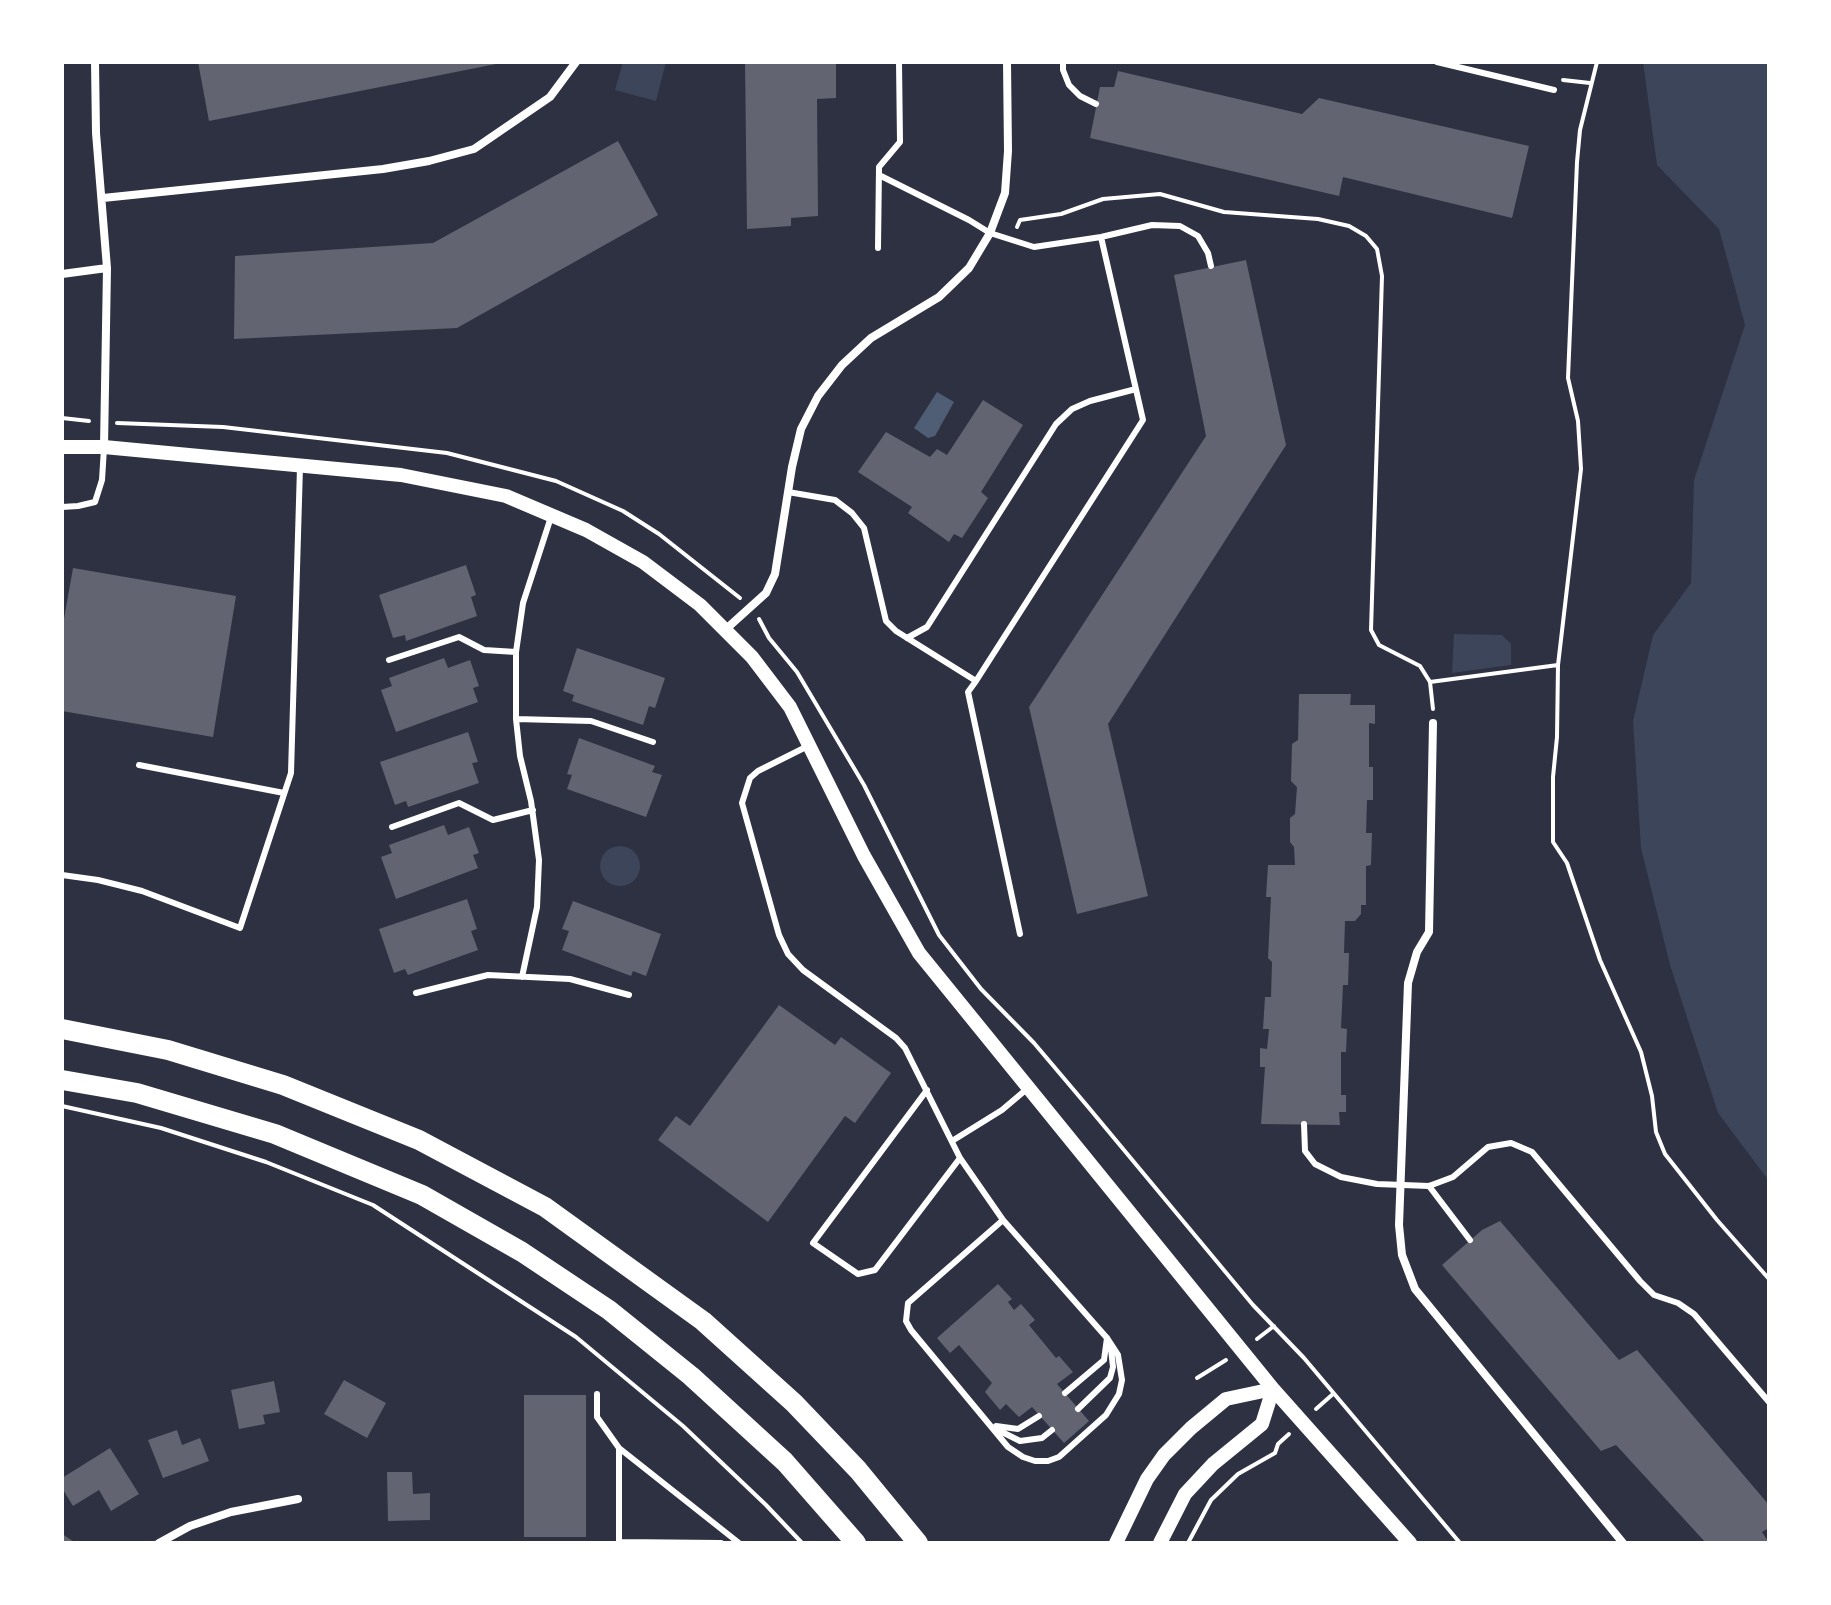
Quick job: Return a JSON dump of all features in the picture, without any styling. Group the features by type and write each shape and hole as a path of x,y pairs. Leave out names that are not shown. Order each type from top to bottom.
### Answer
{"main road":[{"path":"62,1029 168,1050 283,1085 419,1140 545,1207 714,1331 794,1403 858,1470 918,1543"},
{"path":"62,1080 137,1093 275,1134 422,1195 522,1252 609,1310 712,1394 785,1462 856,1543"}],"street":[{"path":"95,62 96,133 107,268 104,447"},
{"path":"103,198 383,169 474,149 550,97 576,62"},
{"path":"725,630 766,593 775,574 801,429 826,386 842,365 871,338 939,297 969,268 990,233 1005,193 1007,62"},
{"path":"62,274 107,268"},
{"path":"62,447 104,447 401,475 506,496 552,514 643,562 700,605 752,657 790,707 864,856 919,953 1273,1389 1410,1543"},
{"path":"1433,723 1429,932 1417,952 1408,983 1403,1185 1399,1225 1402,1255 1415,1289 1623,1543"},
{"path":"1116,1543 1147,1479 1164,1455 1191,1428 1226,1399 1273,1389"},
{"path":"1160,1543 1185,1494 1213,1464 1262,1424 1273,1389"},
{"path":"159,1543 190,1526 231,1512 298,1499"}],"lane":[{"path":"878,248 879,167 900,142 899,62"},
{"path":"1063,62 1069,85 1080,96 1096,104"},
{"path":"1437,62 1554,90"},
{"path":"879,175 990,233 1034,247 1101,237 1152,225 1180,226 1198,236 1208,253 1211,266"},
{"path":"1020,934 968,692 1143,420 1101,237"},
{"path":"907,638 927,627 1056,424 1072,409 1090,401 1136,389"},
{"path":"62,507 95,502 102,480 104,447"},
{"path":"62,875 142,891 240,928 291,773 300,467"},
{"path":"788,492 835,500 852,513 864,528 886,621 907,638 976,681"},
{"path":"522,977 537,907 539,860 533,810 520,756 516,719 516,652 523,603 552,514"},
{"path":"389,660 459,637 484,650 516,652"},
{"path":"516,719 591,721 653,742"},
{"path":"810,745 758,771 750,778 742,803 779,935 788,954 803,970 896,1038 905,1048 960,1158 1003,1220 1107,1338 1118,1355 1121,1368 1119,1394 1106,1415 1059,1457 1048,1461 1023,1457 1008,1447 911,1330 906,1311 908,1303 1003,1220"},
{"path":"139,765 284,793"},
{"path":"392,827 459,803 493,820 533,810"},
{"path":"416,993 488,975 570,979 629,995"},
{"path":"952,1141 1002,1110 1028,1088"},
{"path":"927,1090 813,1243 858,1274 875,1270 960,1158"},
{"path":"1304,1124 1305,1151 1315,1164 1341,1177 1359,1181 1429,1186 1453,1177 1488,1147 1511,1143 1532,1152 1640,1281 1654,1295 1678,1303 1694,1314 1769,1402"},
{"path":"1429,1186 1470,1240"},
{"path":"1065,1393 1104,1360 1107,1338"},
{"path":"1078,1409 1110,1378 1113,1356 1107,1338"},
{"path":"597,1394 597,1417 619,1448 739,1543"},
{"path":"989,1425 1018,1429 1039,1416"},
{"path":"989,1425 1020,1441 1042,1438 1052,1430"},
{"path":"619,1448 618,1542 721,1543"}],"path":[{"path":"1597,62 1580,130 1569,324 1568,378 1578,421 1581,469 1558,665 1553,842 1567,863 1600,960 1641,1052 1652,1096 1656,1132 1665,1154 1769,1279"},
{"path":"1554,90 1562,80 1591,83"},
{"path":"1020,220 1061,214 1103,199 1160,194 1224,212 1318,219 1349,226 1366,236 1377,249 1382,276 1371,630 1379,645 1420,666 1430,682 1433,723"},
{"path":"62,418 103,423 223,427 447,453 556,481 623,511 659,534 752,607 769,638 797,672 864,785 939,935 981,989 1034,1043 1253,1305 1460,1543"},
{"path":"1430,682 1558,665"},
{"path":"62,1106 161,1128 266,1162 373,1205 576,1337 683,1426 802,1543"},
{"path":"1188,1543 1211,1500 1238,1474 1275,1453 1278,1444 1333,1394"}],"shaded area":[{"path":"623,62 666,62 656,101 615,90"},
{"path":"1643,62 1769,62 1769,1181 1718,1113 1670,965 1641,848 1633,721 1653,635 1691,583 1694,480 1745,325 1719,229 1657,165"},
{"path":"937,392 954,402 935,436 928,438 914,428"},
{"path":"1454,634 1502,635 1511,644 1511,665 1452,673"},
{"path":"620,846 634,852 640,866 634,880 620,886 606,880 600,866 606,852"}],"building":[{"path":"198,62 500,62 501,63 209,121"},
{"path":"745,62 836,62 836,98 817,99 818,216 791,218 791,226 747,229"},
{"path":"1118,71 1302,114 1319,98 1529,146 1512,218 1343,177 1339,196 1090,138 1100,87 1114,87"},
{"path":"618,141 658,215 457,328 234,339 235,256 433,243"},
{"path":"1246,260 1286,445 1108,724 1148,896 1077,914 1029,707 1206,436 1174,275"},
{"path":"983,400 1023,425 981,492 988,498 962,538 954,534 949,542 908,513 912,507 858,472 886,432 930,457 937,449 947,455"},
{"path":"466,565 476,595 471,597 477,616 406,641 405,635 393,638 379,595"},
{"path":"73,568 236,596 213,737 62,711 62,619"},
{"path":"577,648 665,678 655,708 649,706 643,725 572,701 574,695 563,691"},
{"path":"444,658 448,668 470,660 479,686 473,688 478,702 396,732 381,690 392,686 389,678"},
{"path":"1299,694 1351,694 1350,705 1375,705 1375,724 1369,723 1373,800 1367,800 1366,833 1372,833 1371,865 1366,866 1366,905 1361,905 1361,914 1355,921 1345,921 1344,953 1349,953 1348,985 1343,985 1341,1028 1347,1029 1346,1052 1341,1052 1341,1095 1346,1095 1346,1112 1339,1112 1340,1125 1261,1124 1265,1067 1260,1067 1260,1048 1267,1049 1269,1029 1263,1029 1265,997 1271,997 1272,962 1268,958 1271,897 1266,897 1268,865 1295,865 1294,847 1290,842 1290,818 1295,814 1297,787 1291,781 1292,744 1298,740"},
{"path":"468,732 478,762 472,763 479,783 408,807 406,801 395,805 380,762"},
{"path":"579,738 655,766 652,772 662,775 646,817 567,789 572,775 567,774"},
{"path":"444,825 448,835 469,827 479,853 473,855 478,868 396,899 381,857 392,853 389,845"},
{"path":"467,899 477,929 471,931 478,950 408,975 405,969 394,973 379,929"},
{"path":"573,901 661,934 646,976 633,971 631,976 562,950 569,931 562,929"},
{"path":"779,1005 835,1045 841,1037 891,1073 855,1123 845,1116 768,1222 658,1140 676,1116 690,1126"},
{"path":"1500,1221 1619,1360 1637,1350 1769,1505 1769,1528 1762,1532 1769,1543 1706,1543 1616,1445 1601,1451 1442,1265 1482,1230"},
{"path":"998,1284 1012,1299 1008,1302 1014,1310 1021,1304 1035,1320 1029,1325 1056,1358 1059,1356 1073,1372 1057,1384 1089,1421 1064,1443 1032,1407 1019,1417 1006,1404 1000,1410 985,1392 992,1383 959,1345 950,1353 937,1338"},
{"path":"344,1380 386,1403 367,1438 324,1414"},
{"path":"274,1381 280,1412 263,1415 265,1424 239,1429 231,1390"},
{"path":"524,1395 586,1395 586,1537 524,1537"},
{"path":"177,1430 182,1445 200,1438 209,1461 163,1478 148,1440"},
{"path":"110,1448 139,1494 111,1511 99,1490 73,1506 62,1488 62,1478"},
{"path":"387,1472 412,1472 413,1494 430,1493 430,1520 388,1521"},
{"path":"62,1534 76,1543 62,1543"}]}
